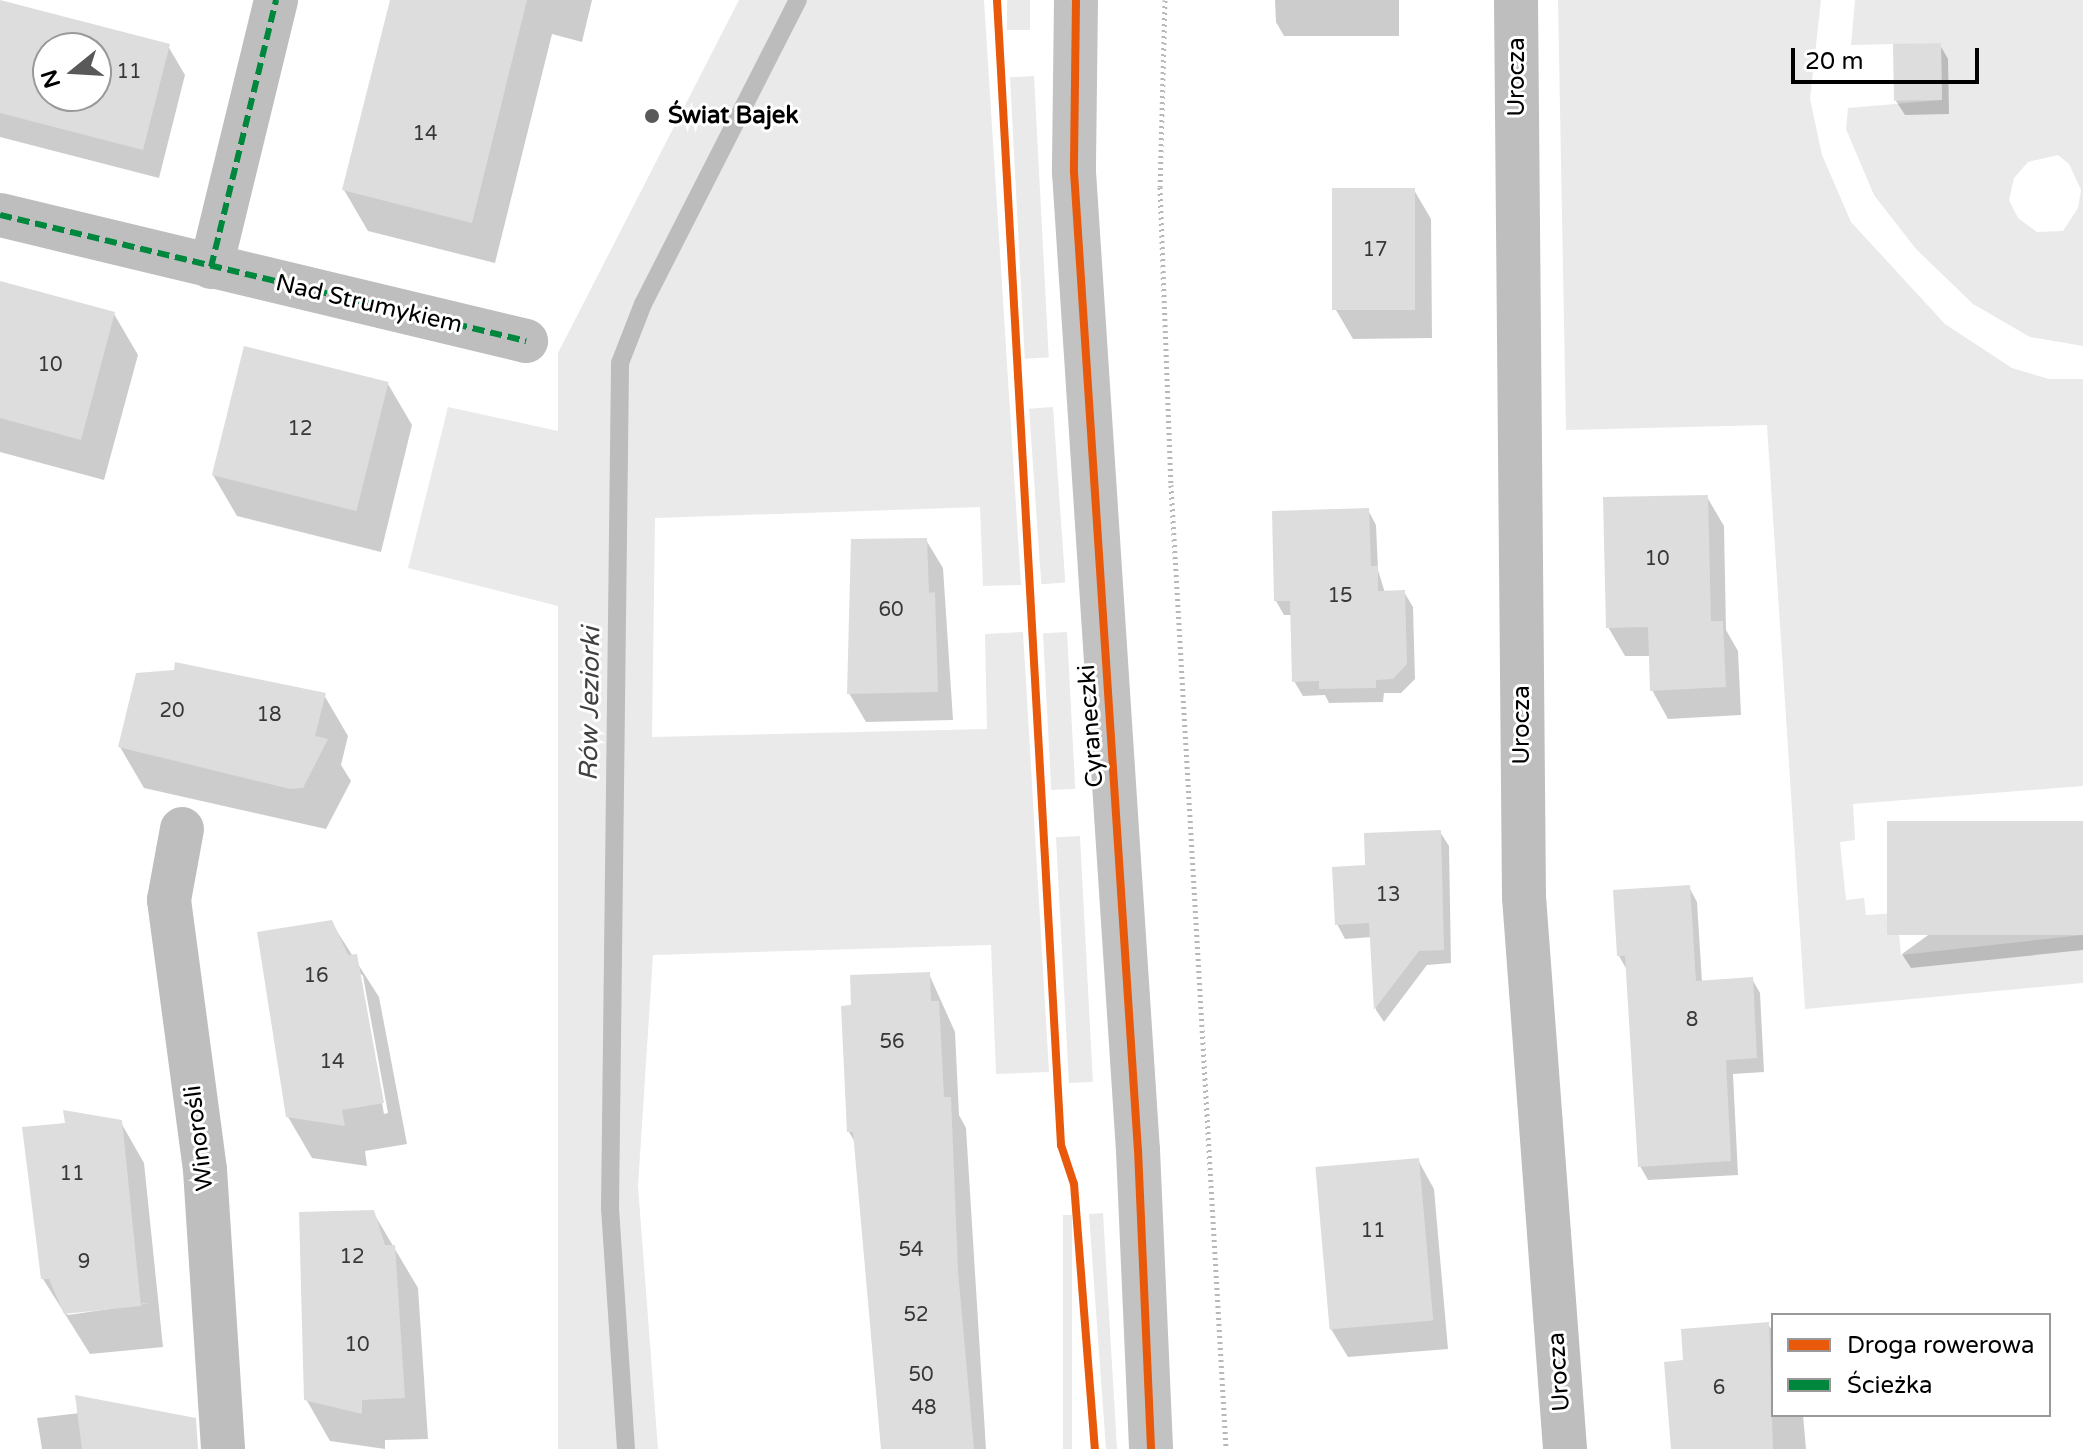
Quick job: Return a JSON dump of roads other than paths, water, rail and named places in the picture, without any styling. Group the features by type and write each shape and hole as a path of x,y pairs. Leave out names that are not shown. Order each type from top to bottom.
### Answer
{"street":[{"path":"211,267 276,0"},
{"name":"Cyraneczki","path":"1076,0 1074,172 1138,1150 1151,1449"},
{"name":"Urocza","path":"1516,0 1524,897 1565,1449"},
{"name":"Nad Strumykiem","path":"0,215 526,341"},
{"name":"Winorośli","path":"182,829 169,900 205,1170 223,1449"}],"waterway":[{"name":"Rów Jeziorki","path":"626,1449 610,1209 620,363 643,304 798,0"}],"place":[{"name":"Świat Bajek","path":"652,116"}]}
